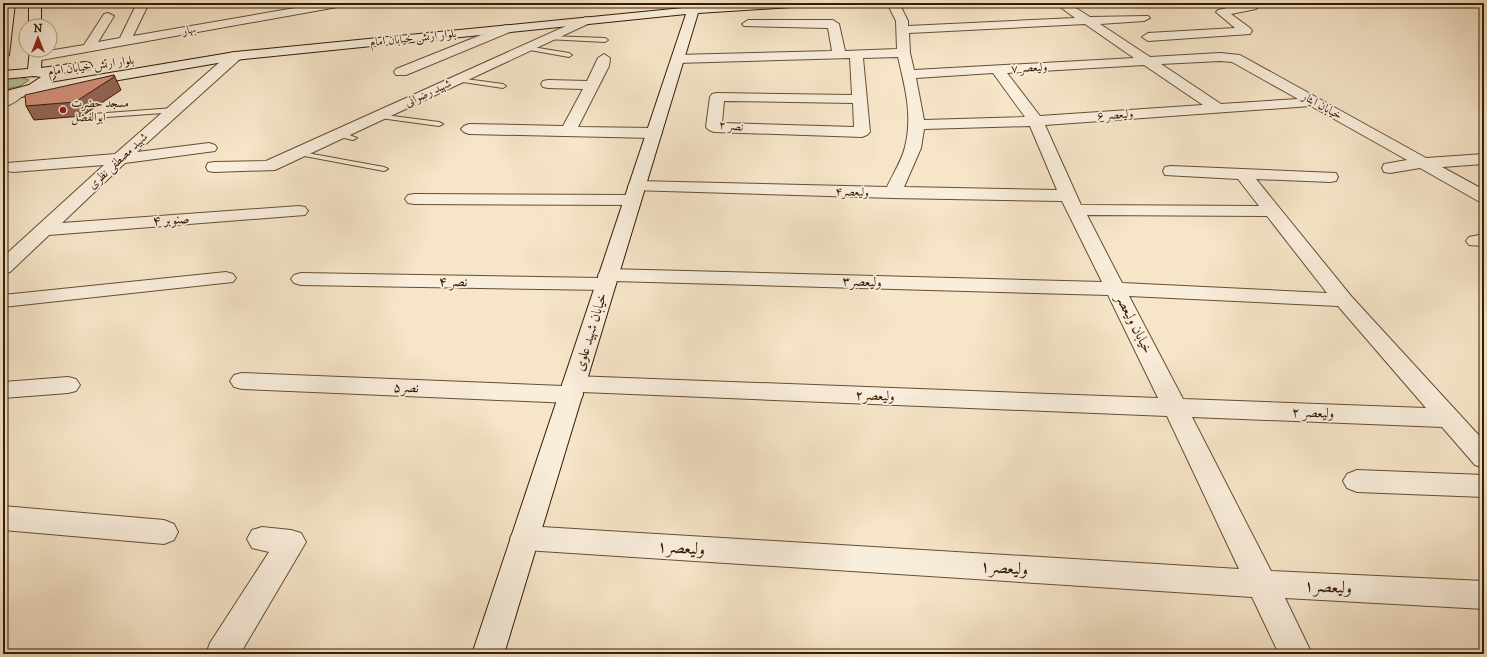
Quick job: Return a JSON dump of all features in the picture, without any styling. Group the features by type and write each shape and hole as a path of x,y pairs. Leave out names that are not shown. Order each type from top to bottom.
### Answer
{"highway":[{"path":"1328,3 1343,3"}],"street":[{"path":"35,3 35,18"},
{"path":"125,41 143,3"},
{"name":"بهار","path":"58,51 88,48 262,14 339,3"},
{"name":"بلوار ارتش خیابان امام","path":"154,57 461,23 667,3"},
{"name":"بلوار ارتش خیابان امام","path":"21,92 235,56 693,10 807,3"},
{"path":"893,3 902,21 904,53 914,97 916,125 913,148 893,193"},
{"path":"1061,3 1217,108"},
{"path":"1148,37 1246,32 1222,12 1252,7 1245,3"},
{"name":"خیابان شهید علوی","path":"488,654 693,10"},
{"path":"3,55 7,11"},
{"path":"88,48 108,16"},
{"path":"903,30 1144,18"},
{"name":"شهید رضوانی","path":"214,167 269,166 586,20"},
{"path":"748,24 834,24 839,55"},
{"path":"401,72 468,46 506,29"},
{"path":"677,59 839,55 856,56 904,53"},
{"name":"شهید مصطفی نظری","path":"3,268 12,251 44,230 120,159 235,56"},
{"name":"نصر ۲","path":"856,56 862,132 714,127 717,97 859,99"},
{"name":"خیابان ایثار","path":"1148,61 1220,57 1235,58 1484,197"},
{"path":"3,102 46,80 48,77 38,72 36,58"},
{"path":"568,131 593,85 604,58"},
{"name":"ولیعصر ۷","path":"909,74 1148,61"},
{"name":"بلوار ارتش خیابان امام","path":"3,75 101,64"},
{"name":"خیابان ولیعصر","path":"997,69 1036,121 1072,203 1176,408 1296,654"},
{"path":"548,84 593,85"},
{"path":"3,96 21,92"},
{"name":"ولیعصر ۶","path":"916,125 1036,121 1313,102"},
{"path":"469,129 654,133"},
{"path":"14,167 120,159 208,148"},
{"path":"1390,168 1422,163 1484,158"},
{"path":"1171,171 1330,176"},
{"path":"1243,174 1344,300 1484,458"},
{"name":"ولیعصر۴","path":"414,199 635,193 893,193 1072,203 1273,211"},
{"name":"صنوبر ۴","path":"44,230 299,211"},
{"path":"3,301 226,278"},
{"name":"نصر ۴","path":"301,279 607,280"},
{"name":"ولیعصر۳","path":"607,280 1116,289 1344,300"},
{"name":"نصر۵","path":"242,381 572,389"},
{"path":"3,390 68,385"},
{"name":"ولیعصر۲","path":"572,389 1176,408"},
{"name":"ولیعصر ۲","path":"1176,408 1449,418"},
{"path":"1357,481 1484,486"},
{"path":"3,518 164,532"},
{"name":"ولیعصر۱","path":"525,538 1263,584 1484,595"},
{"path":"222,654 291,542 262,539"}],"lane":[{"path":"549,38 605,40"},
{"path":"526,48 569,55"},
{"path":"458,80 503,86"},
{"path":"93,116 174,110"},
{"path":"380,116 439,124"},
{"path":"339,134 353,138"},
{"path":"299,153 384,169"}],"green space":[{"path":"20,77 29,80 20,86 3,90 3,79"}],"building":[{"path":"114,75 114,77 75,102 26,106 25,95"}],"place":[{"name":"مسجد حضرت ابوالفضل","path":"63,110"}]}
